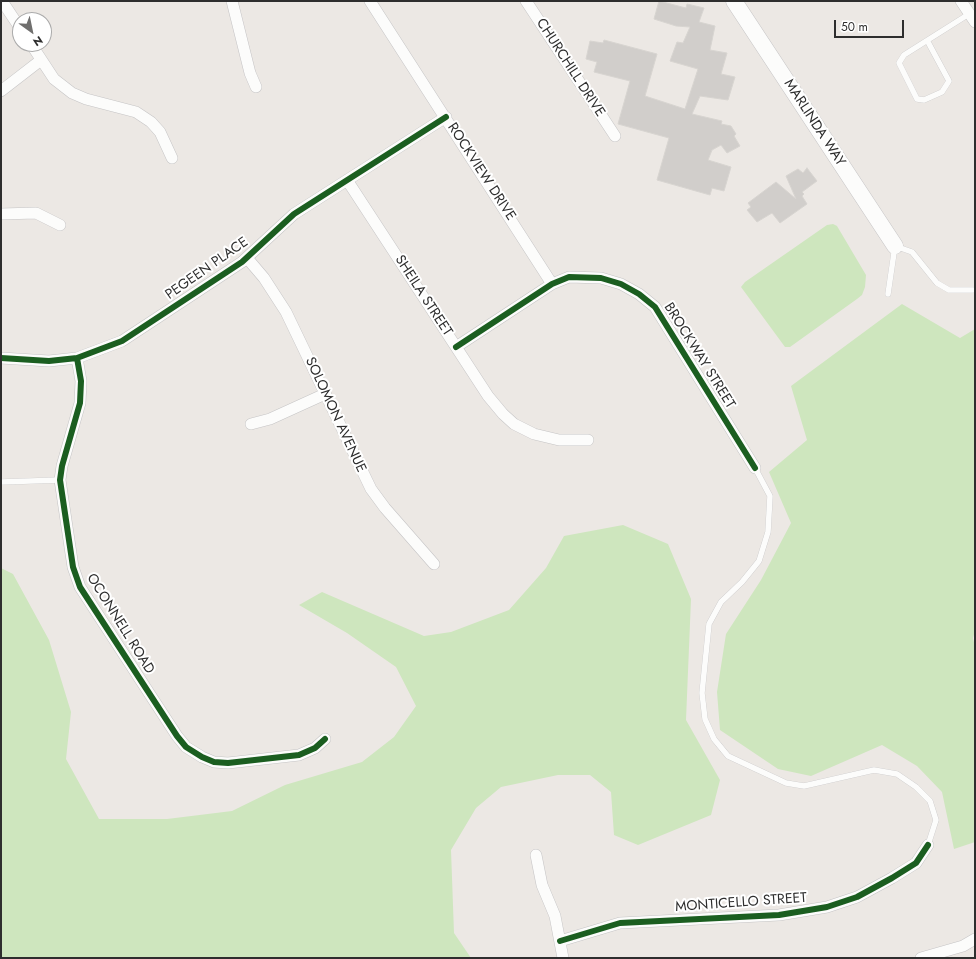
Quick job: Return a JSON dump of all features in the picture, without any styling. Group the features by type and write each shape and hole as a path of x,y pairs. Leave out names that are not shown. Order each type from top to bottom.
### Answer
{"street":[{"path":"2,1 12,16"},
{"path":"232,1 250,74 256,87"},
{"name":"ROCKVIEW DRIVE","path":"370,1 552,284"},
{"name":"CHURCHILL DRIVE","path":"526,1 615,136"},
{"name":"MARLINDA WAY","path":"734,1 895,246"},
{"path":"961,1 972,18"},
{"path":"36,52 54,79 72,93 86,99 136,112 151,122 160,132 172,158"},
{"path":"1,91 41,60"},
{"name":"PEGEEN PLACE","path":"1,358 49,361 77,358 131,336 246,258 285,221 446,117"},
{"name":"SHEILA STREET","path":"347,180 492,402 503,414 514,424 527,431 544,437 571,441 588,440"},
{"path":"1,214 36,213 60,225"},
{"name":"SOLOMON AVENUE","path":"246,258 264,278 281,302 364,477 378,499 434,564"},
{"name":"BROCKWAY STREET","path":"456,347 552,284 569,277 601,278 626,286 648,300 655,307 755,468"},
{"name":"OCONNELL ROAD","path":"77,358 81,381 80,404 62,466 60,480 71,560 78,583 177,736 186,747 208,760 228,763 299,755 315,748 325,739"},
{"path":"251,424 265,421 325,394"},
{"name":"MONTICELLO STREET","path":"560,941 620,923 779,915 827,907 857,897 892,878 916,863 928,845"},
{"path":"536,855 542,885 555,916 563,958"},
{"path":"920,958 963,946 975,939"}],"lane":[{"path":"928,42 948,81 942,92 924,100 917,99 899,63 904,55 972,18"},
{"path":"888,294 895,246 912,252 937,283 948,290 973,290"},
{"path":"755,468 770,496 768,532 759,561 742,582 721,602 709,624 702,693 705,719 714,740 728,756 786,783 804,786 874,770 897,774 916,786 930,801 936,820 928,845"},
{"path":"1,482 60,480"}],"green space":[{"path":"833,224 837,226 866,275 865,287 862,295 790,347 785,347 741,287 745,282 827,225"},
{"path":"902,304 960,338 975,329 975,631 973,638 975,647 975,842 954,849 942,792 917,766 882,745 811,776 778,769 720,730 717,692 726,634 761,580 791,523 769,472 807,440 791,386"},
{"path":"623,525 668,544 691,599 686,720 720,780 711,815 638,845 614,835 611,792 590,775 558,775 501,787 476,808 451,850 454,933 471,958 1,958 1,568 13,574 49,640 71,712 66,759 99,819 167,819 232,811 285,785 362,762 394,737 416,706 396,667 347,633 299,605 322,592 424,636 451,632 509,610 546,568 564,536"}],"building":[{"path":"659,1 686,8 687,4 704,8 699,22 715,26 710,50 727,53 721,74 735,77 728,100 700,96 692,114 722,121 721,124 731,126 736,134 734,136 740,146 727,153 721,145 712,150 708,160 731,167 724,191 712,188 710,195 657,180 669,138 618,124 630,81 594,72 597,62 586,59 590,41 603,43 604,40 657,54 645,96 685,109 698,69 670,61 677,42 683,43 690,27 676,26 654,19"},
{"path":"807,168 817,181 802,192 804,194 802,196 807,204 780,223 772,213 757,222 747,210 751,207 748,203 776,182 796,199 786,176 798,169 803,173"}],"cycle path":[{"path":"1,358 49,361 77,358 122,341 242,262 294,214 446,117"},
{"path":"456,347 552,284 569,277 601,278 621,284 639,294 655,307 755,468"},
{"path":"77,358 81,381 80,403 62,466 60,480 73,567 80,587 177,736 186,747 202,757 214,762 228,763 299,755 315,748 325,739"},
{"path":"560,941 620,923 779,915 827,907 857,897 892,878 916,863 928,845"}]}
